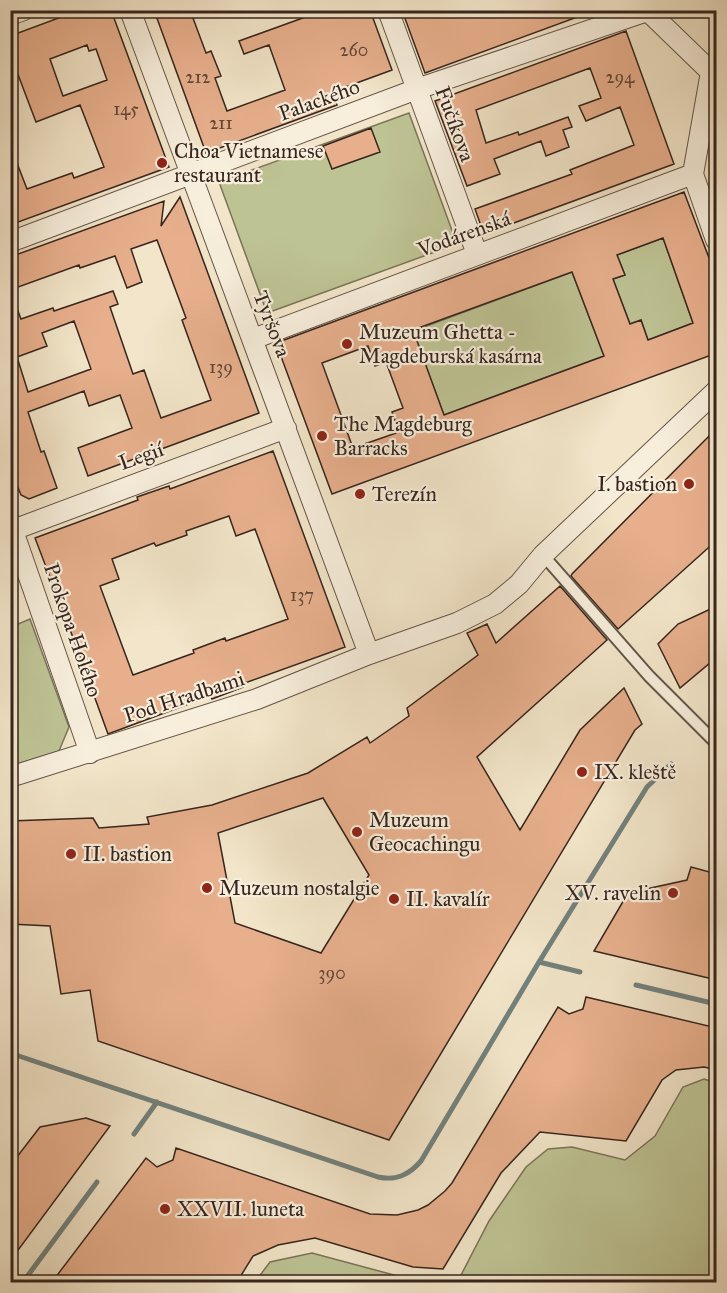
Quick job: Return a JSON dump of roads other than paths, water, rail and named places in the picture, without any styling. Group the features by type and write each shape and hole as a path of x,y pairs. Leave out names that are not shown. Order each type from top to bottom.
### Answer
{"street":[{"path":"10,15 24,10"},
{"name":"Tyršova","path":"130,10 369,654"},
{"name":"Fučíkova","path":"388,10 477,254"},
{"path":"647,11 711,72 693,174 717,240"},
{"name":"Palackého","path":"10,242 417,89 647,11"},
{"name":"Vodárenská","path":"253,339 693,174"},
{"name":"Pod Hradbami","path":"10,777 257,699 369,654 457,623 495,604 519,584 543,555 714,397"},
{"name":"Legií","path":"12,526 286,428"},
{"name":"Prokopa Holého","path":"12,526 90,753"}],"lane":[{"path":"543,555 649,676 717,743"}],"waterway":[{"path":"10,1053 378,1177 402,1176 421,1161 539,962 647,787 671,764"},
{"path":"539,962 580,972"},
{"path":"636,985 716,1004"},
{"path":"134,1134 157,1102"},
{"path":"23,1282 97,1182"}],"place":[{"name":"Choa Vietnamese restaurant","path":"162,163"},
{"name":"Muzeum Ghetta - Magdeburská kasárna","path":"347,344"},
{"name":"The Magdeburg Barracks","path":"322,436"},
{"name":"I. bastion","path":"689,484"},
{"name":"Terezín","path":"360,494"},
{"name":"IX. kleště","path":"582,772"},
{"name":"Muzeum Geocachingu","path":"357,832"},
{"name":"II. bastion","path":"71,854"},
{"name":"Muzeum nostalgie","path":"207,888"},
{"name":"XV. ravelin","path":"673,893"},
{"name":"II. kavalír","path":"394,899"},
{"name":"XXVII. luneta","path":"165,1209"}]}
